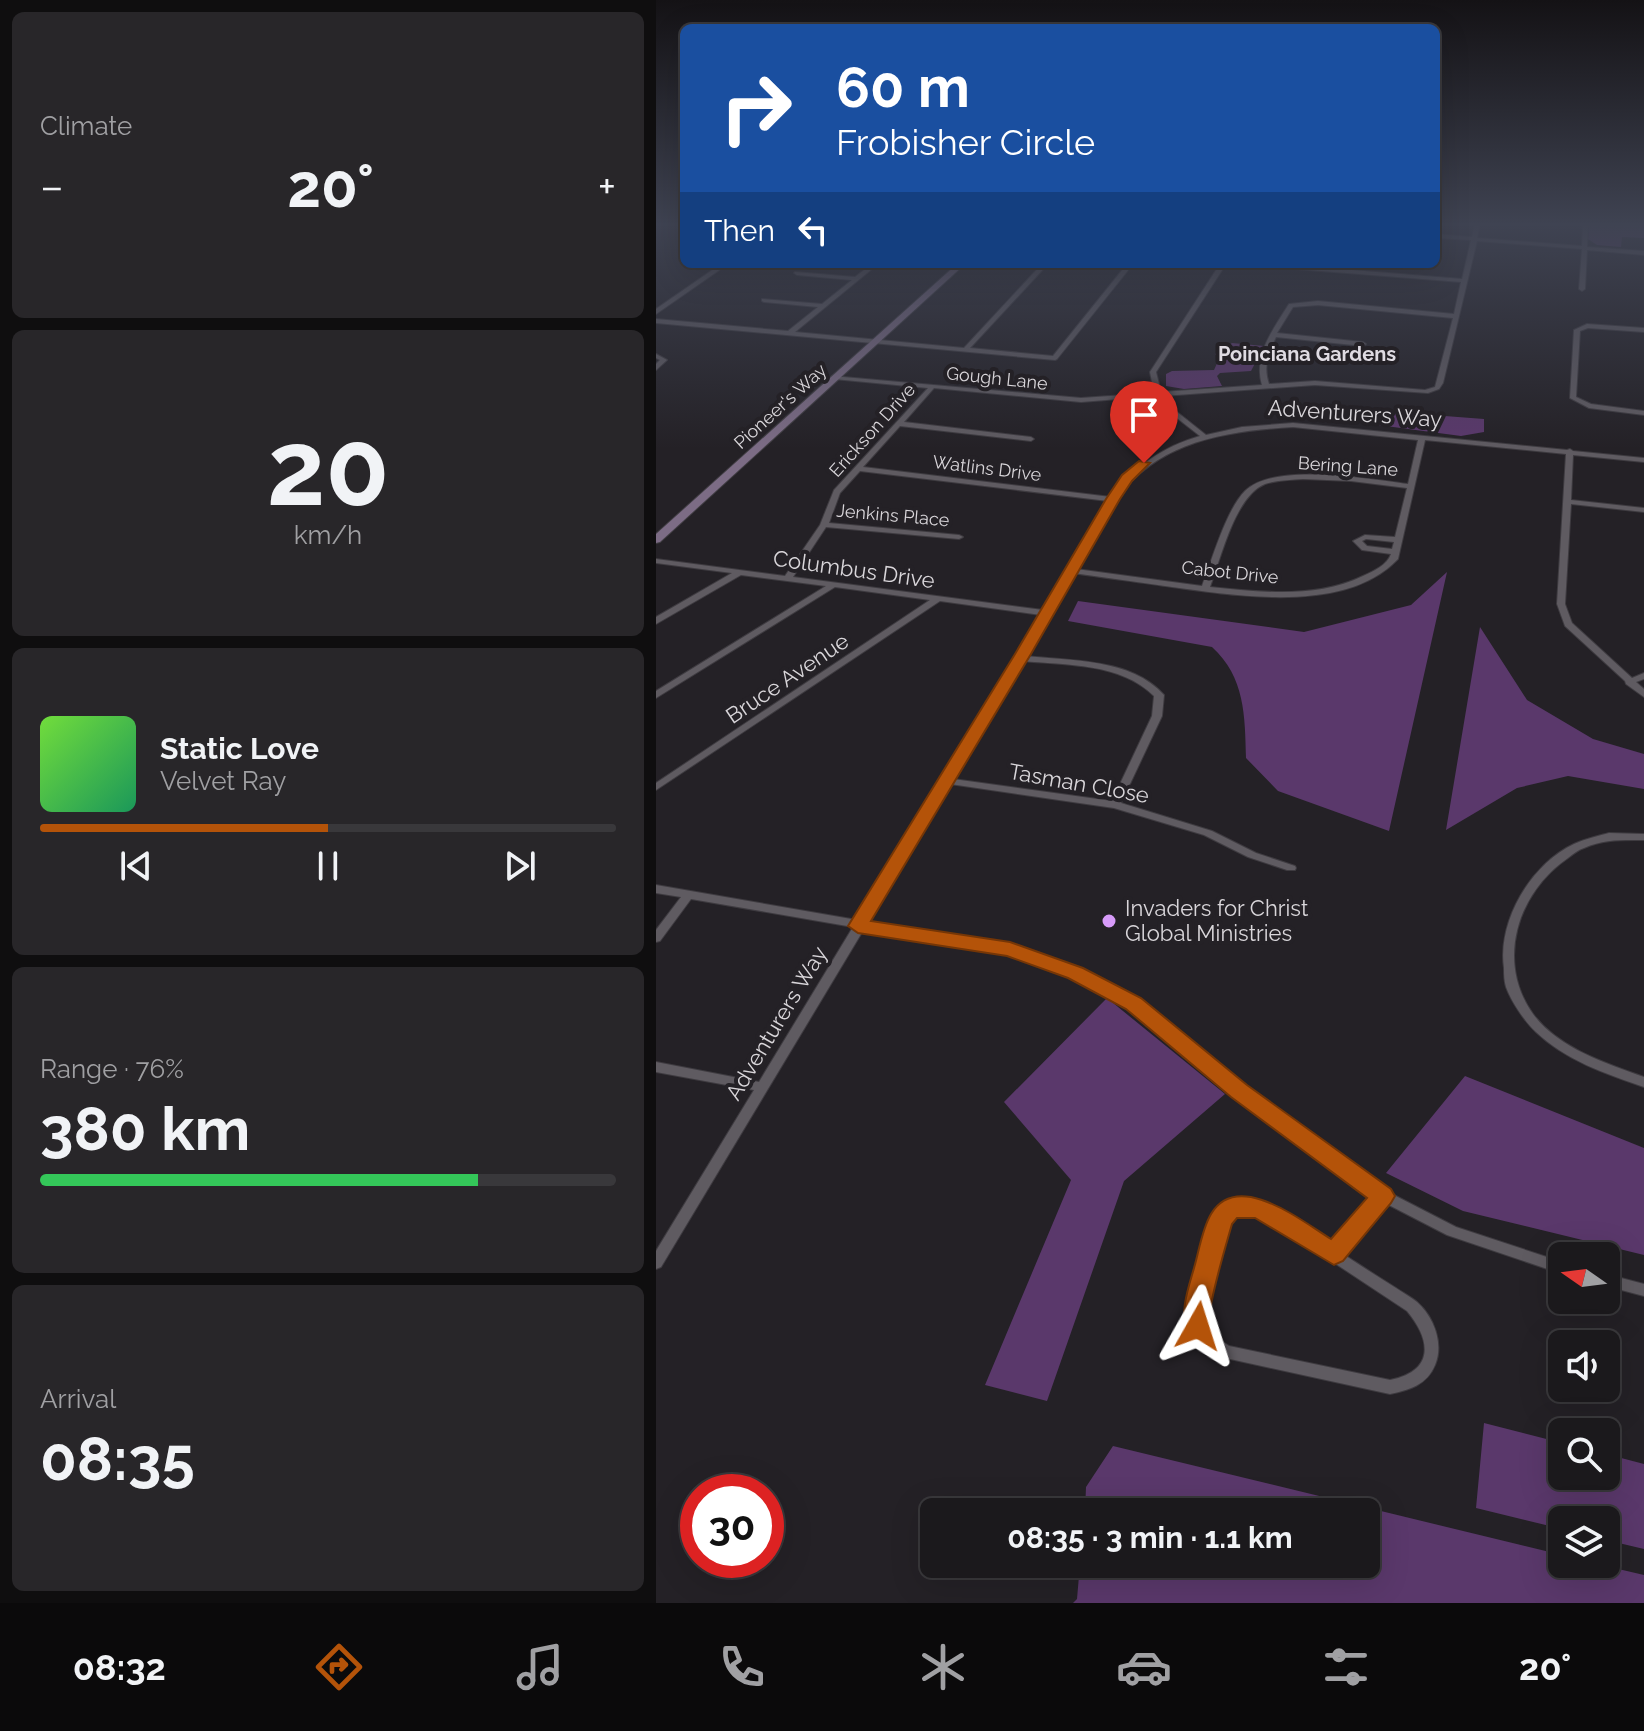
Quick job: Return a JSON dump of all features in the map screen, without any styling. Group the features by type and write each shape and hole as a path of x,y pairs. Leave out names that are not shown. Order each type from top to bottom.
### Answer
{"main road":[{"name":"Pioneer's Way","path":"656,540 923,299"}],"street":[{"path":"656,312 675,299"},
{"path":"790,333 834,299"},
{"path":"965,350 1013,299"},
{"path":"656,321 1055,358 1102,299"},
{"path":"1200,299 1153,372 1157,396 1168,410 1204,436"},
{"path":"1266,386 1263,368 1265,353 1291,305 1301,302 1455,316 1460,299"},
{"path":"764,300 825,306"},
{"name":"Gough Lane","path":"834,377 1081,400 1315,383 1426,392 1437,388 1440,383 1455,316"},
{"path":"1644,330 1587,326 1577,330 1573,398 1589,406 1644,413"},
{"path":"1275,335 1363,344"},
{"path":"656,356 664,360 656,368"},
{"name":"Erickson Drive","path":"788,578 824,525 837,492 933,386"},
{"path":"900,424 1031,439"},
{"name":"Adventurers Way","path":"656,1263 1021,658 1113,499 1127,478 1144,463 1174,446 1204,436 1258,426 1293,425 1644,460"},
{"path":"1398,540 1365,537 1357,541 1365,548 1395,552 1398,540 1410,486 1422,437"},
{"path":"1570,451 1561,604 1568,624 1644,694"},
{"name":"Watlins Drive","path":"858,469 1113,499"},
{"name":"Bering Lane","path":"1206,586 1249,490 1305,476 1410,486"},
{"path":"1568,502 1644,510"},
{"name":"Jenkins Place","path":"824,525 959,537"},
{"name":"Cabot Drive","path":"1073,571 1296,595 1367,579 1384,569 1394,559 1395,552"},
{"name":"Columbus Drive","path":"656,561 1047,613"},
{"path":"656,621 740,572"},
{"path":"656,695 833,585"},
{"name":"Bruce Avenue","path":"656,787 939,598"},
{"path":"1021,658 1131,674 1148,682 1159,695 1157,716 1115,805"},
{"path":"1629,682 1644,676"},
{"name":"Tasman Close","path":"947,781 1115,805 1208,833 1265,860 1291,868"},
{"path":"1644,837 1626,834 1597,836 1569,850 1546,868 1521,901 1513,923 1509,957 1516,999 1536,1026 1585,1059 1644,1082"},
{"path":"656,889 1010,950 1075,973 1133,1003 1239,1091 1383,1196 1452,1231 1548,1263"},
{"path":"656,938 688,895"},
{"path":"656,1067 761,1087"},
{"path":"1334,1254 1383,1196"},
{"path":"1245,1206 1260,1208 1334,1254 1412,1307 1427,1323 1431,1334 1431,1357 1427,1369 1419,1377 1399,1387 1380,1386 1226,1352 1203,1336 1196,1314 1198,1300 1221,1219 1230,1209 1245,1206"},
{"path":"1620,1284 1644,1290"}],"shaded area":[{"path":"1232,343 1264,346 1251,371 1220,373 1217,376 1222,386 1184,389 1166,386 1166,374 1172,371 1214,370 1219,359 1215,354"},
{"path":"1380,411 1484,419 1484,432 1461,436 1378,425"},
{"path":"1447,572 1389,831 1278,791 1246,758 1244,712 1237,684 1212,647 1068,621 1078,601 1304,632 1411,605"},
{"path":"1480,627 1527,700 1593,739 1644,754 1644,789 1568,776 1517,788 1446,830"},
{"path":"1107,998 1225,1094 1124,1181 1047,1401 985,1385 1071,1180 1004,1102"},
{"path":"1465,1076 1644,1148 1644,1255 1620,1249 1620,1242 1591,1242 1463,1211 1386,1173"},
{"path":"1484,1423 1548,1439 1548,1490 1620,1490 1620,1458 1644,1464 1644,1549 1620,1543 1620,1506 1548,1506 1548,1526 1476,1508"},
{"path":"1113,1446 1327,1498 1086,1498 1086,1487"},
{"path":"1380,1511 1548,1552 1548,1578 1620,1578 1620,1569 1644,1575 1644,1603 1073,1603 1077,1599 1079,1578 1380,1578"}],"place":[{"name":"Invaders for Christ Global Ministries","path":"1109,921"}],"district":[{"name":"Poinciana Gardens","path":"1307,354"}],"route":[{"path":"1144,463 1127,478 1113,499 1073,571 858,926 1010,950 1075,973 1133,1003 1239,1091 1383,1196 1334,1254 1260,1208 1245,1206 1230,1209 1221,1219 1198,1300 1198,1326"}]}
